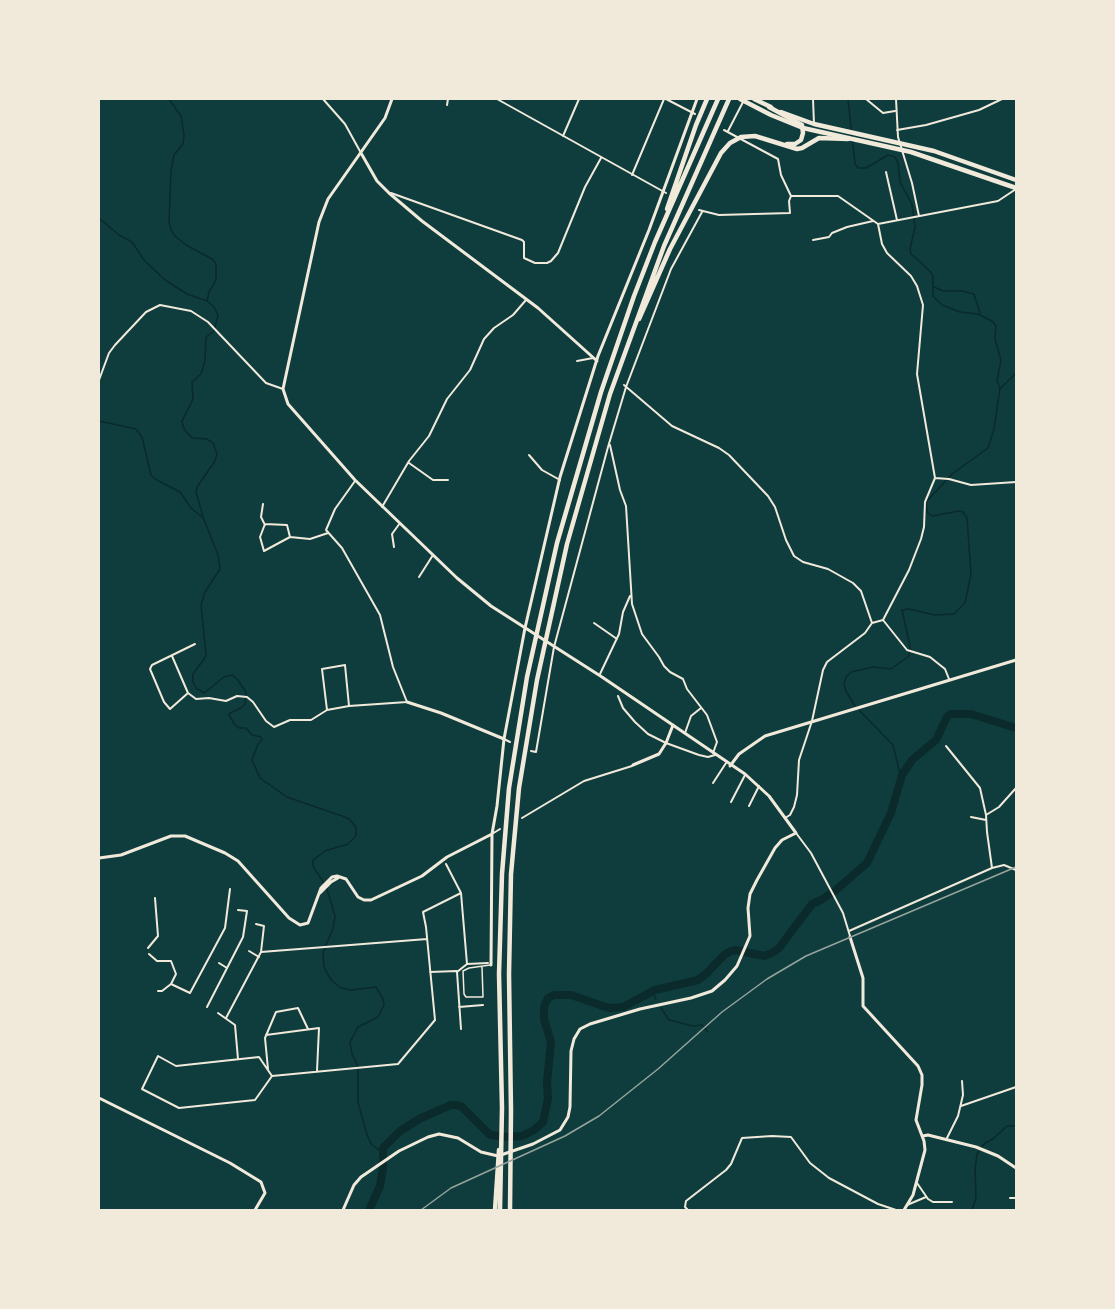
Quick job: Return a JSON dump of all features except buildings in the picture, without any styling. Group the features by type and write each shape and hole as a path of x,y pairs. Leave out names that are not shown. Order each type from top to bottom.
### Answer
{"highway":[{"path":"500,1210 502,1108 499,974 504,838 516,738 537,629 557,543 584,445 616,346 707,99"},
{"path":"655,242 718,99"},
{"path":"510,1210 509,963 512,865 526,740 543,647 577,504 625,349 664,246 729,99"},
{"path":"625,349 670,249 721,153 736,138 750,135 790,145 798,143 803,138 803,128 798,122 754,99"},
{"path":"742,100 803,128 901,150 953,165 1016,188"},
{"path":"769,107 814,124 955,158 1016,180"},
{"path":"777,142 797,149 819,138 848,139"},
{"path":"495,1210 499,1193"}],"street":[{"path":"323,99 328,101 345,124 377,181 389,193 526,300 602,366"},
{"path":"392,99 385,118 328,199 320,222 283,389 288,404 355,480 456,578 491,606 599,675 745,775 759,786 785,818 811,853 847,922 863,978 863,1006 918,1066 922,1075 916,1120 925,1145 917,1183 904,1210"},
{"path":"447,105 448,99"},
{"path":"497,99 664,192"},
{"path":"563,136 579,99"},
{"path":"632,175 665,99 693,113"},
{"path":"430,972 457,971 466,964 490,964 492,834 504,739 525,628 560,480 597,362 664,192 697,99"},
{"path":"813,99 814,124"},
{"path":"866,99 883,113 895,111"},
{"path":"896,99 895,111 899,143 912,183 919,216"},
{"path":"897,130 926,125 980,110 1002,99"},
{"path":"728,131 742,100"},
{"path":"531,751 536,752 554,647 625,386 671,268 700,211 719,215 790,213 791,196 781,175 778,159 724,130"},
{"path":"389,193 522,240 524,258 535,262 547,262 558,253 585,187 601,158"},
{"path":"886,172 897,220"},
{"path":"791,196 838,196 878,224 998,201 1016,188"},
{"path":"813,240 829,237 832,232 847,227 873,221"},
{"path":"785,818 790,815 794,807 799,760 812,721 823,670 827,662 865,633 872,623 883,620 909,570 921,539 925,502 935,478 917,374 922,327 921,297 911,276 887,253 882,244 878,224"},
{"path":"382,507 408,462 429,436 447,399 470,370 484,339 494,328 513,315 526,300"},
{"path":"99,380 109,353 115,345 146,312 160,305 191,311 208,322 266,383 283,389"},
{"path":"577,362 593,358"},
{"path":"625,386 672,426 729,455 768,496 775,507 794,556 803,562 828,569 853,583 861,591 872,623"},
{"path":"609,442 626,506 632,604 642,634 670,672 683,679 687,689 707,716 717,742 714,754 708,757 699,755 648,734 623,708 618,696"},
{"path":"529,455 542,470 560,480"},
{"path":"408,462 433,480 448,480"},
{"path":"935,478 971,485 1016,482"},
{"path":"355,480 335,509 326,530 342,548 380,615 393,667 407,702"},
{"path":"263,504 261,517 265,525 260,537 264,551 290,537 310,539 328,533"},
{"path":"394,547 392,534 400,523"},
{"path":"265,525 287,525 290,537"},
{"path":"419,577 433,555"},
{"path":"599,675 617,639 623,612 631,594"},
{"path":"883,620 907,650 930,657 945,669 949,680"},
{"path":"594,623 617,639"},
{"path":"188,693 170,709 164,702 150,669 152,665 195,644"},
{"path":"172,656 188,693 196,699 209,698 225,701 237,696 247,697 266,721 274,727 290,720 311,720 327,710 407,702 441,713 510,742"},
{"path":"730,766 739,754 765,736 1016,660"},
{"path":"327,710 322,669 345,665 349,706"},
{"path":"685,734 692,716 701,708"},
{"path":"522,818 584,782 659,754 673,725"},
{"path":"946,746 980,788 986,815 992,868"},
{"path":"713,783 726,763"},
{"path":"731,802 745,775"},
{"path":"749,806 759,786"},
{"path":"986,815 999,807 1016,789"},
{"path":"971,817 986,820"},
{"path":"99,858 121,855 171,836 181,835 225,853 238,861 297,924 308,923 322,889 333,879 343,877 358,897 370,900 422,876 447,857 500,829"},
{"path":"344,1210 354,1185 361,1176 399,1151 428,1137 439,1134 458,1138 481,1152 498,1156 533,1144 560,1130 568,1117 570,1107 571,1051 580,1029 591,1023 692,998 711,991 737,966 748,942 750,894 775,848 782,840 796,833"},
{"path":"446,864 461,893 466,964"},
{"path":"849,931 992,868 1004,865 1016,870"},
{"path":"171,984 190,993 225,928 230,889"},
{"path":"272,1076 259,1057 176,1066 158,1056 142,1089 179,1108 255,1100 272,1076 398,1064 435,1020 423,912 461,893"},
{"path":"148,948 158,936 154,898"},
{"path":"207,1007 243,938 247,911 238,910"},
{"path":"226,1018 261,952 264,926 256,924"},
{"path":"261,952 427,939"},
{"path":"249,951 259,957"},
{"path":"149,954 157,961 171,961 176,974 171,984 162,991 158,991"},
{"path":"219,963 227,968"},
{"path":"457,971 461,1029"},
{"path":"459,1007 483,1005"},
{"path":"268,1070 266,1035 276,1012 298,1008 308,1029"},
{"path":"218,1013 235,1025 238,1059"},
{"path":"266,1035 319,1028 318,1072"},
{"path":"946,1140 958,1116 963,1095 962,1081"},
{"path":"960,1106 1016,1087"},
{"path":"99,1098 230,1163 261,1182 265,1193 255,1210"},
{"path":"922,1136 928,1135 976,1147 1011,1163 1016,1168"},
{"path":"688,1210 685,1207 686,1201 726,1170 742,1138 786,1136 794,1140 810,1163 830,1178 878,1204 896,1210"},
{"path":"917,1183 926,1197 933,1202 952,1203"},
{"path":"907,1205 926,1197"},
{"path":"1010,1198 1016,1198"}],"lane":[{"path":"482,967 483,997 466,997 463,971 490,964"}],"waterway":[{"path":"169,99 181,116 184,135 183,144 174,155 171,171 169,222 175,236 186,245 212,259 216,264 216,280 207,301"},
{"path":"848,99 855,164 858,168 866,168 888,155 895,157 900,182 912,204 915,227 911,254 930,271 933,277 933,296 942,305 960,312 978,314 992,321 996,326 995,339 1001,360 997,381 1000,388 994,429 988,448 952,474 926,502 927,512 932,516 959,511 963,512 967,518 971,574 965,603 954,614 935,615 909,609 902,610 910,646 909,656 891,669 873,667 851,672 844,684 855,706"},
{"path":"99,218 119,235 132,242 144,260 165,280 187,294 207,301 218,315 214,331 206,337 205,361 201,374 192,382 193,399 182,421 184,429 192,438 207,439 213,443 217,454 196,492 218,555 220,569 205,592 201,605 206,655 193,674 193,682 196,688 204,693 224,677 232,675 237,679 246,692 245,704 229,715 239,728 246,728 252,735 261,737 262,740 252,760 260,778 287,797 349,819 356,827 356,836 348,844 325,851 313,860 313,866 325,885"},
{"path":"934,287 943,291 962,291 974,294 980,313"},
{"path":"1001,388 1016,373"},
{"path":"99,421 136,429 142,437 151,475 180,492 191,508 202,517"},
{"path":"859,710 893,745 901,778"},
{"path":"369,1210 380,1186 383,1148 400,1131 421,1118 451,1105 461,1106 490,1135 508,1137 522,1136 543,1122 548,1099 547,1082 551,1042 544,1019 544,1007 548,998 554,995 571,995 609,1008 623,1007 655,990 698,980 731,951 764,956 772,953 779,948 812,904 836,890 867,863 891,813 902,775 912,760 936,740 950,714 971,714 1016,728"},
{"path":"327,889 335,916 333,929 323,952 324,967 327,973 332,981 341,988 351,990 376,987 383,999 384,1005 378,1017 358,1027 350,1042 358,1067 358,1102 367,1135 372,1145 382,1152"},
{"path":"652,991 656,999"},
{"path":"661,1008 669,1020 693,1026 702,1025 708,1032"},
{"path":"972,1210 976,1198 977,1154 984,1144 1007,1126 1016,1126"}],"railway":[{"path":"421,1210 451,1188 565,1136 599,1116 658,1069 722,1012 767,979 806,956 1016,867"}]}
